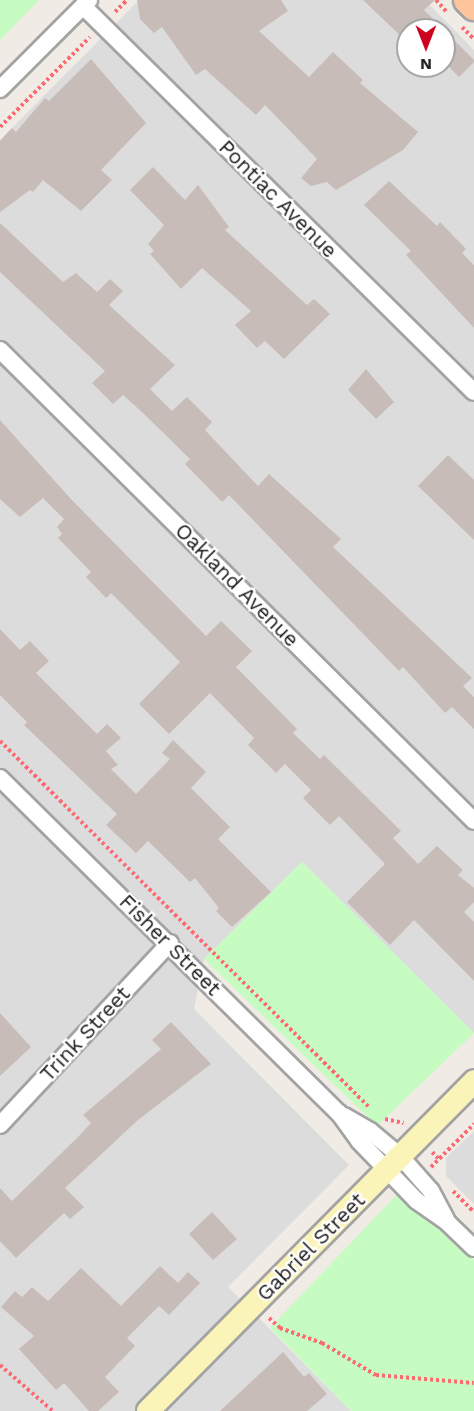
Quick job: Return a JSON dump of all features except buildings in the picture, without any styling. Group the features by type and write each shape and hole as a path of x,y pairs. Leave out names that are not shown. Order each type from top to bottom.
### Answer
{"main road":[{"path":"467,0 474,7"}],"street":[{"name":"Pontiac Avenue","path":"86,3 102,25 474,392"},
{"path":"0,89 86,3"},
{"name":"Oakland Avenue","path":"0,350 474,821"},
{"name":"Fisher Street","path":"0,778 170,943 339,1113 369,1131 394,1164 431,1191 448,1223 474,1248"},
{"name":"Trink Street","path":"0,1125 170,943"},
{"name":"Gabriel Street","path":"148,1411 474,1082"}],"path":[{"path":"0,127 127,0"},
{"path":"0,741 371,1110"},
{"path":"437,1175 430,1168 474,1124"},
{"path":"445,1183 474,1212"},
{"path":"255,1304 280,1328 322,1343 376,1375 474,1383"},
{"path":"0,1365 53,1411"}],"shaded area":[{"path":"139,0 425,0 443,18 396,18 396,78 456,78 456,32 474,50 474,1033 302,862 204,959 194,1009 349,1165 228,1287 351,1411 0,1411 0,140"},
{"path":"474,1131 474,1204 446,1176 446,1158"}],"green space":[{"path":"0,0 39,0 0,40"},
{"path":"302,862 474,1033 377,1126 204,959"},
{"path":"402,1189 474,1260 474,1411 351,1411 270,1328"}]}
